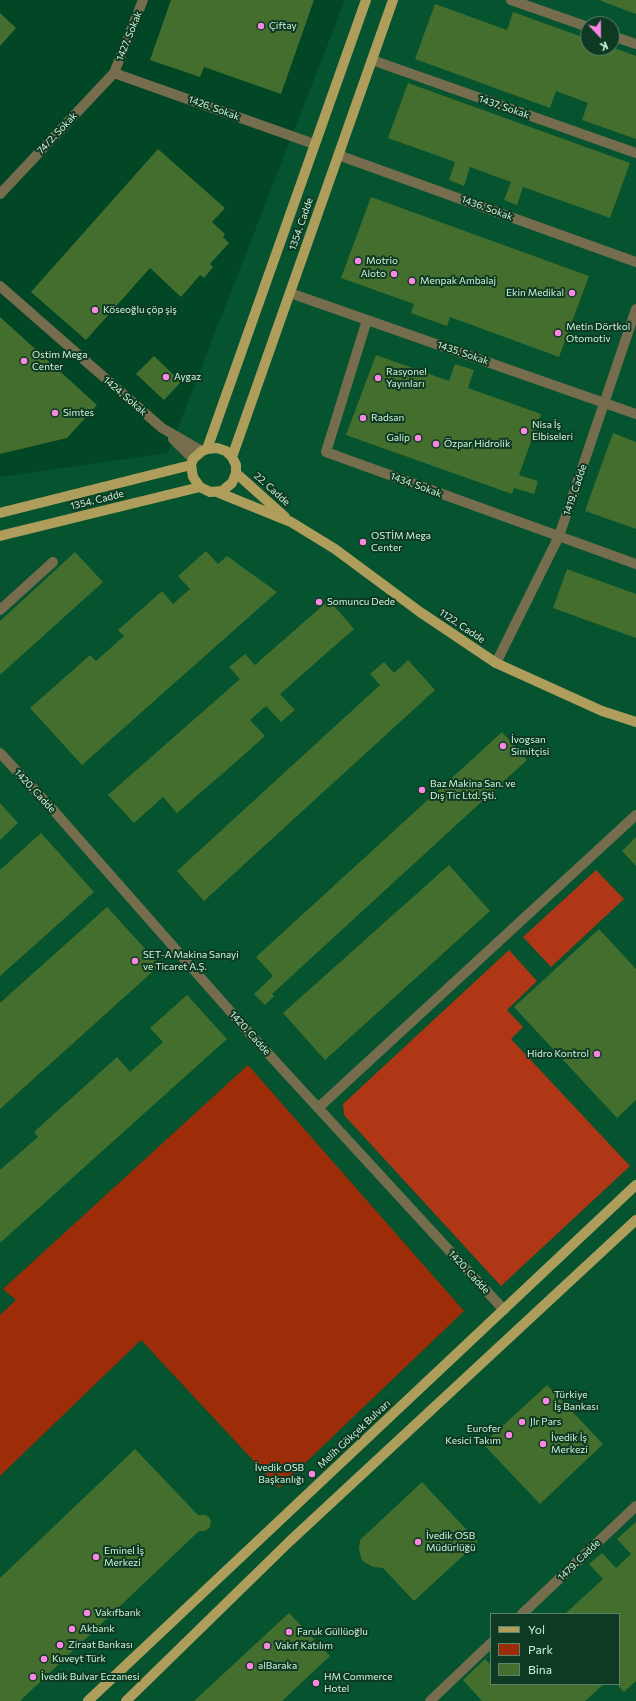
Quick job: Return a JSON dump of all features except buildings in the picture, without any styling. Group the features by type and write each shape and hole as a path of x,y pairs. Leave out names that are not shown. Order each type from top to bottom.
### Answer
{"main road":[{"name":"1354. Cadde","path":"0,513 168,470 192,462 204,450 366,0"},
{"name":"1354. Cadde","path":"232,457 393,0"},
{"path":"192,462 193,477 200,487 210,492 217,492 222,491 232,483 236,473 236,465 232,457 226,451 216,448 204,450"},
{"name":"22. Cadde","path":"236,473 291,522"},
{"name":"1354. Cadde","path":"0,536 200,487"},
{"path":"217,492 291,522"},
{"name":"1122. Cadde","path":"291,522 335,549 420,612 496,663 602,711 636,722"},
{"name":"Melih Gökçek Bulvarı","path":"88,1701 636,1185"},
{"path":"126,1701 290,1541 636,1220"}],"street":[{"name":"1427. Sokak","path":"114,73 144,0"},
{"path":"511,0 580,24"},
{"path":"620,39 636,44"},
{"name":"1437. Sokak","path":"372,60 636,153"},
{"name":"1426. Sokak","path":"114,73 314,144"},
{"name":"74/2. Sokak","path":"0,194 114,73"},
{"name":"1436. Sokak","path":"338,155 636,262"},
{"name":"1424. Sokak","path":"0,286 162,428 204,450"},
{"name":"1435. Sokak","path":"290,293 636,414"},
{"name":"1419. Cadde","path":"496,663 559,536 636,309"},
{"name":"1434. Sokak","path":"368,320 326,452 636,564"},
{"path":"162,428 192,462"},
{"path":"0,610 53,562"},
{"name":"1420. Cadde","path":"0,753 54,811 252,1036 504,1310"},
{"path":"318,1108 636,815"},
{"name":"1479. Cadde","path":"523,1613 636,1506"},
{"path":"430,1701 490,1644"}],"shaded area":[{"path":"345,0 636,0 636,1701 0,1701 0,477 168,453"},
{"path":"596,870 624,899 551,967 523,937"},
{"path":"509,950 537,981 507,1010 523,1027 511,1039 630,1166 501,1286 344,1115 343,1104"}],"green space":[{"path":"248,1065 464,1311 279,1488 141,1340 0,1476 0,1315 16,1300 3,1289"}],"place":[{"name":"Çiftay","path":"261,26"},
{"name":"Motrio","path":"358,261"},
{"name":"Aloto","path":"394,274"},
{"name":"Menpak Ambalaj","path":"412,281"},
{"name":"Ekin Medikal","path":"572,293"},
{"name":"Köseoğlu çöp şiş","path":"95,310"},
{"name":"Metin Dörtkol Otomotiv","path":"558,333"},
{"name":"Ostim Mega Center","path":"24,361"},
{"name":"Aygaz","path":"166,377"},
{"name":"Rasyonel Yayınları","path":"378,378"},
{"name":"Simtes","path":"55,413"},
{"name":"Radsan","path":"363,418"},
{"name":"Nisa İş Elbiseleri","path":"524,431"},
{"name":"Galip","path":"418,438"},
{"name":"Özpar Hidrolik","path":"436,444"},
{"name":"OSTİM Mega Center","path":"363,542"},
{"name":"Somuncu Dede","path":"319,602"},
{"name":"İvogsan Simitçisi","path":"503,746"},
{"name":"Baz Makina San. ve Dış Tic Ltd. Şti.","path":"422,790"},
{"name":"SET-A Makina Sanayi ve Ticaret A.Ş.","path":"135,961"},
{"name":"Hidro Kontrol","path":"597,1054"},
{"name":"Türkiye İş Bankası","path":"546,1401"},
{"name":"Jlr Pars","path":"522,1422"},
{"name":"Eurofer Kesici Takım","path":"509,1435"},
{"name":"İvedik İş Merkezi","path":"543,1444"},
{"name":"İvedik OSB Başkanlığı","path":"312,1474"},
{"name":"İvedik OSB Müdürlüğü","path":"418,1542"},
{"name":"Eminel İş Merkezi","path":"96,1557"},
{"name":"Vakıfbank","path":"87,1613"},
{"name":"Akbank","path":"72,1629"},
{"name":"Faruk Güllüoğlu","path":"289,1632"},
{"name":"Ziraat Bankası","path":"60,1645"},
{"name":"Vakıf Katılım","path":"267,1646"},
{"name":"Kuveyt Türk","path":"44,1659"},
{"name":"alBaraka","path":"250,1666"},
{"name":"İvedik Bulvar Eczanesi","path":"33,1677"},
{"name":"HM Commerce Hotel","path":"316,1683"}]}
